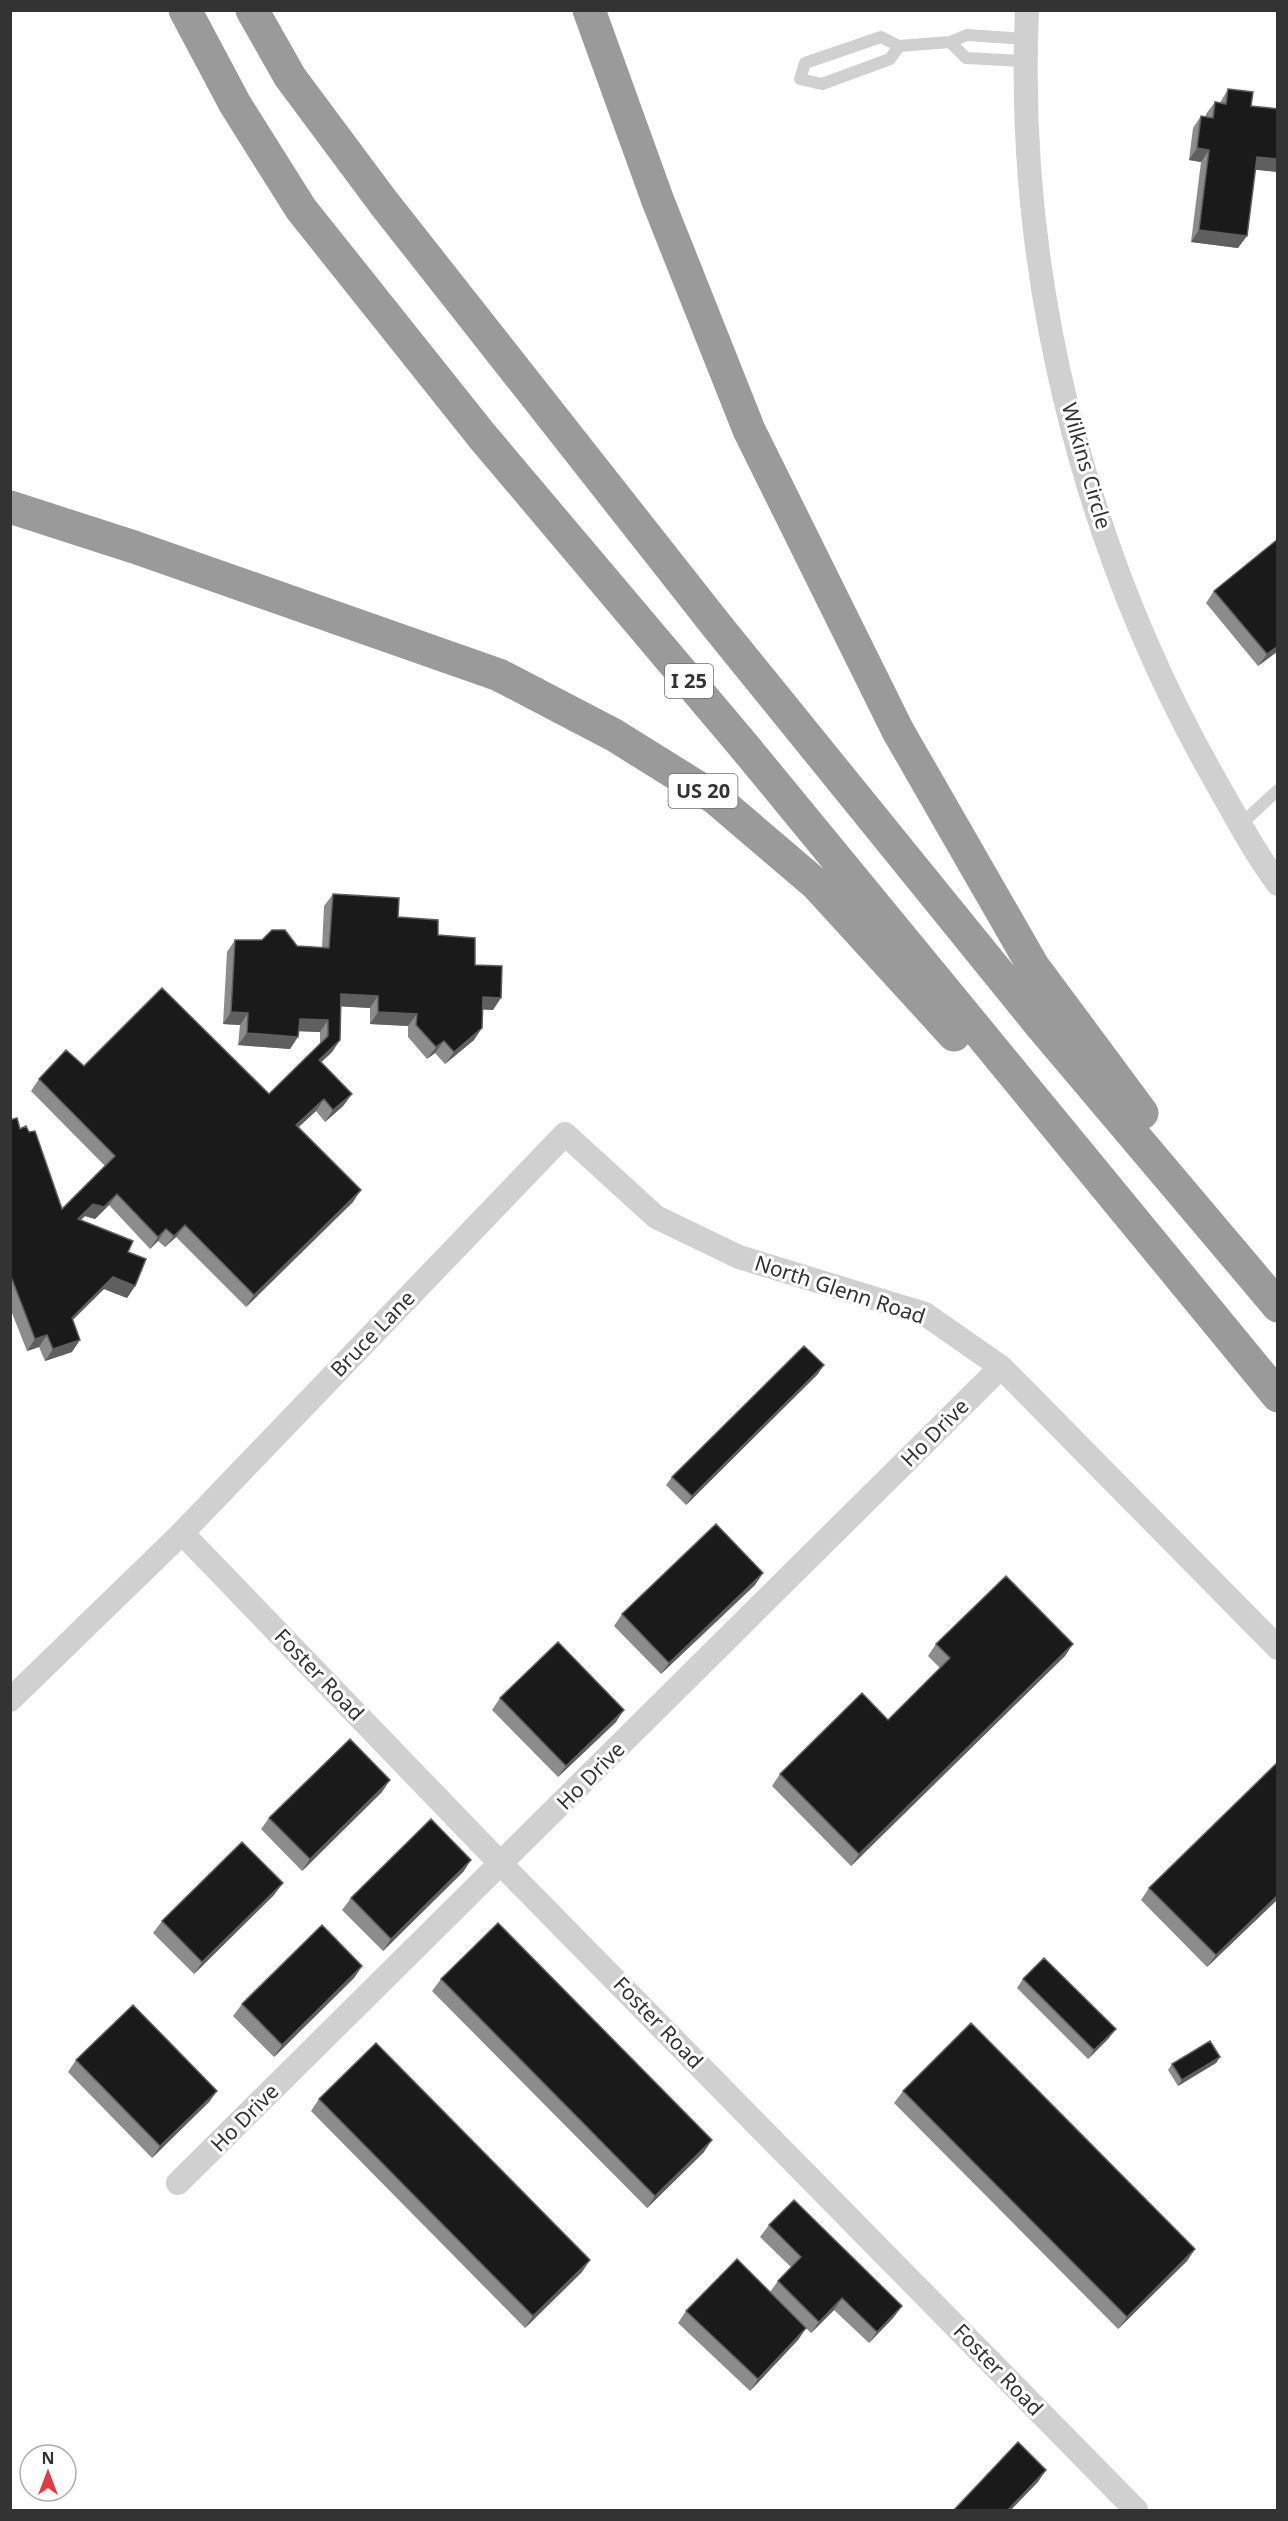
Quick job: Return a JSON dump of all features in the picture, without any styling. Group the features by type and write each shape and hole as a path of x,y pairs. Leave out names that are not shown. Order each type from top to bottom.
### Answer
{"highway":[{"name":"I 25","path":"185,10 235,104 301,209 482,435 743,745 1223,1332 1278,1396"},
{"name":"I 25","path":"252,10 290,77 383,202 709,617 1038,1022 1278,1306"},
{"path":"589,10 658,201 749,430 898,732 1033,966 1278,1295"},
{"name":"US 20","path":"10,507 134,547 499,675 614,735 715,798 817,885 1223,1332"}],"street":[{"name":"Wilkins Circle","path":"1027,10 1026,50 1033,203 1046,302 1074,436 1120,576 1149,649 1188,733 1240,825 1278,884"},
{"name":"North Glenn Road","path":"565,1134 656,1217 739,1257 925,1314 1001,1367 1278,1648"},
{"name":"Bruce Lane","path":"10,1700 182,1533 565,1134"},
{"name":"Ho Drive","path":"178,2184 502,1865 1001,1367"},
{"name":"Foster Road","path":"182,1533 502,1865 1136,2511"}],"lane":[{"path":"899,46 890,59 822,84 800,79 805,63 881,37 899,46 950,42 967,35 1026,50"},
{"path":"950,42 966,58 1026,50"},
{"path":"1240,825 1278,790"}],"building":[{"path":"1228,89 1253,92 1251,106 1278,109 1278,159 1257,157 1247,236 1199,230 1209,150 1197,148 1201,116 1213,118 1215,102 1226,104"},
{"path":"1278,539 1278,646 1267,654 1214,591"},
{"path":"333,894 399,898 398,917 438,920 438,935 475,938 475,965 502,966 501,998 483,997 482,1028 454,1052 444,1041 436,1047 416,1025 417,1014 378,1012 378,996 341,994 340,1040 319,1060 352,1094 333,1110 324,1099 296,1125 361,1190 254,1295 185,1225 174,1236 166,1229 158,1237 117,1194 104,1207 93,1204 78,1219 133,1241 128,1252 146,1259 135,1286 113,1277 72,1318 80,1340 53,1349 47,1335 35,1339 10,1274 10,1120 17,1118 20,1129 26,1126 29,1132 35,1131 62,1209 115,1156 39,1079 66,1050 84,1066 162,988 269,1094 328,1036 328,1020 300,1019 298,1037 247,1033 248,1013 231,1012 235,940 262,940 272,930 285,930 297,946 329,948"},
{"path":"804,1346 824,1365 692,1496 672,1477"},
{"path":"716,1524 763,1573 669,1663 622,1614"},
{"path":"1006,1576 1073,1644 859,1854 780,1774 862,1693 888,1720 950,1658 936,1644"},
{"path":"558,1642 624,1710 566,1766 500,1698"},
{"path":"350,1739 390,1780 310,1859 269,1818"},
{"path":"1278,1762 1278,1895 1216,1955 1149,1888"},
{"path":"431,1819 471,1860 391,1939 351,1898"},
{"path":"242,1842 283,1883 202,1962 162,1921"},
{"path":"498,1923 712,2140 655,2196 441,1979"},
{"path":"322,1925 362,1966 282,2045 242,2004"},
{"path":"1044,1958 1116,2029 1094,2050 1023,1979"},
{"path":"133,2005 217,2091 160,2146 76,2060"},
{"path":"971,2023 1195,2249 1127,2317 903,2091"},
{"path":"1210,2041 1220,2057 1182,2080 1172,2064"},
{"path":"376,2043 590,2260 533,2316 319,2099"},
{"path":"794,2200 902,2306 877,2332 842,2298 819,2322 778,2281 801,2257 769,2225"},
{"path":"737,2259 806,2328 758,2379 686,2311"},
{"path":"1018,2442 1046,2470 1007,2511 953,2511"}]}
